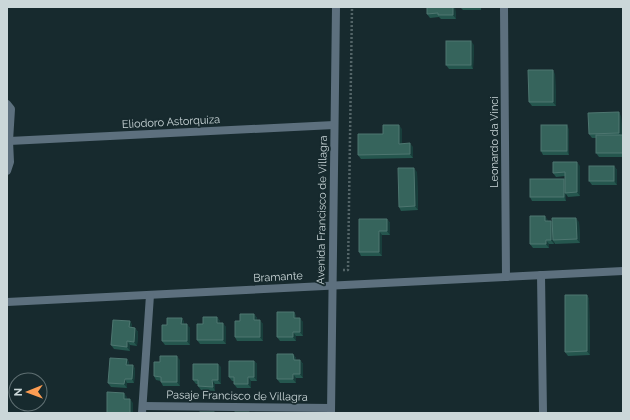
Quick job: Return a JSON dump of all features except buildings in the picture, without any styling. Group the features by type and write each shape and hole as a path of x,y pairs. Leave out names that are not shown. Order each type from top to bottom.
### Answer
{"street":[{"name":"Avenida Francisco de Villagra","path":"331,411 336,7"},
{"name":"Leonardo da Vinci","path":"504,7 506,277"},
{"path":"7,104 11,109 9,141 10,162 7,171"},
{"name":"Eliodoro Astorquiza","path":"9,141 334,125"},
{"name":"Bramante","path":"7,302 623,271"},
{"path":"542,275 543,413"},
{"path":"142,409 150,295"},
{"name":"Pasaje Francisco de Villagra","path":"142,409 331,411"}],"path":[{"path":"348,270 352,7"}]}
